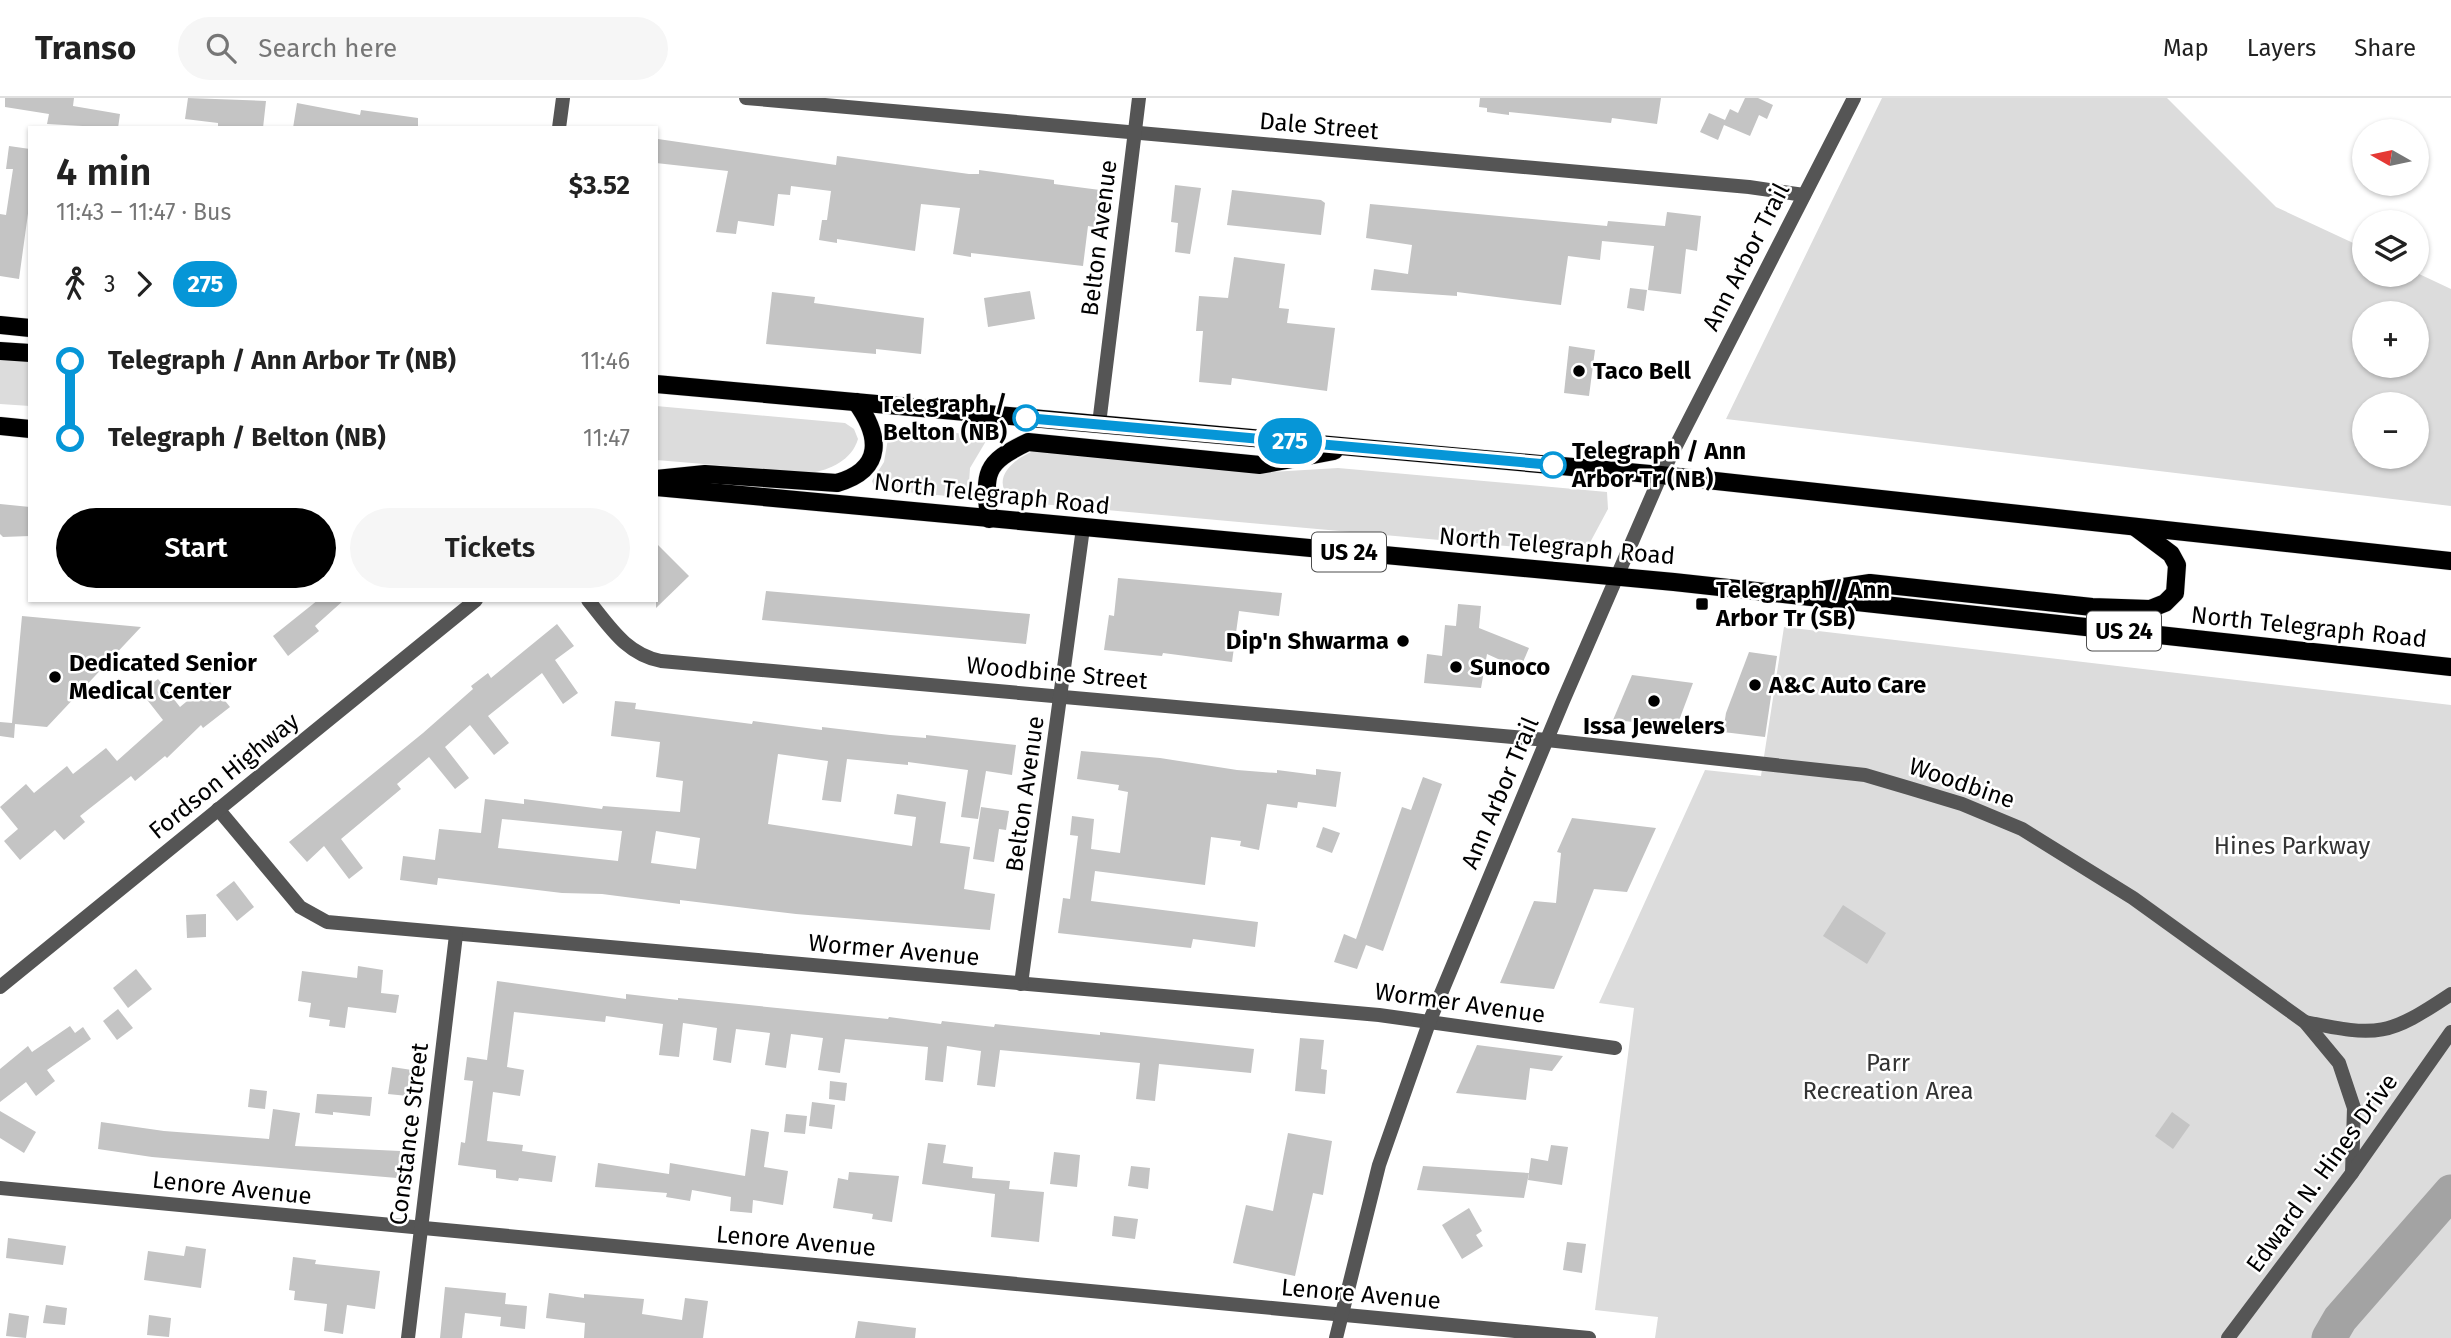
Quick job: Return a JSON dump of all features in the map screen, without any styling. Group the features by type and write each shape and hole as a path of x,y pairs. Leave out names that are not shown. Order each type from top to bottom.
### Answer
{"main road":[{"path":"0,325 28,328"},
{"path":"0,351 28,353"},
{"path":"658,384 1661,475 2451,561"},
{"path":"658,479 705,474 837,483 847,480 870,461 875,443 869,420 856,402"},
{"path":"0,426 28,429"},
{"path":"989,519 986,490 991,467 1002,455 1028,442 1260,464 1356,447"},
{"name":"North Telegraph Road","path":"658,487 1616,576 2451,667"},
{"path":"1797,595 1870,583 2092,607 2150,609 2165,603 2175,593 2177,565 2171,554 2133,525"}],"street":[{"path":"559,126 563,98"},
{"name":"Dale Street","path":"746,98 1804,195"},
{"name":"Belton Avenue","path":"1099,424 1139,98"},
{"name":"Ann Arbor Trail","path":"1336,1338 1379,1165 1430,1020 1661,475 1854,98"},
{"name":"Belton Avenue","path":"1021,984 1083,528"},
{"name":"Fordson Highway","path":"0,987 474,602"},
{"name":"Woodbine Street","path":"590,602 622,642 635,653 662,661 1547,740"},
{"name":"Woodbine","path":"1547,740 1865,775 1962,804 2022,829 2101,878 2305,1023 2339,1063 2354,1108 2352,1173"},
{"name":"Wormer Avenue","path":"218,809 300,908 313,916 346,925 1430,1020 1615,1048"},
{"name":"Constance Street","path":"408,1338 456,935"},
{"name":"Woodbine","path":"2305,1023 2347,1031 2382,1032 2417,1016 2451,994"},
{"name":"Edward N. Hines Drive","path":"2228,1338 2352,1173 2451,1032"},
{"name":"Lenore Avenue","path":"0,1188 421,1230 1589,1338"}],"green space":[{"path":"1882,98 2167,98 2276,207 2352,242 2352,287 2429,287 2429,279 2451,289 2451,506 1726,419"},
{"path":"0,358 28,360 28,406 0,404"},
{"path":"658,406 845,423 854,429 858,439 851,453 839,463 810,473 658,460"},
{"path":"890,427 989,436 970,468 968,498 875,489 872,481 884,462"},
{"path":"1034,451 1271,472 1338,468 1607,492 1608,509 1586,550 1572,552 1007,501 1009,497 1004,490 1004,476 1013,463"},
{"path":"1784,627 2451,705 2451,1338 1655,1338 1658,1317 1595,1310 1634,1008 1599,1003 1705,770 1761,776"}],"building":[{"path":"5,98 74,98 73,106 120,114 118,126 47,124 49,114 5,107"},
{"path":"188,98 266,101 263,126 218,126 218,123 185,119"},
{"path":"1480,98 1661,98 1657,124 1612,118 1611,123 1487,112 1487,108 1479,107"},
{"path":"1745,98 1758,98 1773,105 1767,119 1759,115 1750,136 1724,125 1718,140 1700,132 1709,113 1725,120 1730,109 1738,113"},
{"path":"297,103 360,115 361,110 418,118 418,126 293,126"},
{"path":"658,139 836,165 837,156 969,174 979,174 979,170 1054,180 1054,184 1100,190 1094,227 1088,226 1083,266 971,253 971,257 953,254 960,208 921,204 915,251 837,239 837,243 819,240 822,220 827,220 831,191 791,186 790,195 778,194 774,226 738,221 736,234 716,232 728,171 658,163"},
{"path":"9,146 28,149 28,214 19,279 0,276 0,214 6,215 13,169 6,169"},
{"path":"1175,185 1201,188 1190,254 1175,252 1178,223 1171,222"},
{"path":"1232,190 1321,200 1325,203 1321,235 1227,225"},
{"path":"1370,204 1607,226 1608,221 1665,226 1667,212 1701,216 1697,251 1686,249 1681,294 1648,290 1654,246 1602,241 1600,260 1568,256 1561,305 1457,292 1457,296 1371,290 1374,269 1408,274 1412,245 1366,238"},
{"path":"1234,257 1285,264 1279,308 1289,309 1287,323 1335,328 1327,391 1232,378 1231,385 1199,382 1203,331 1196,331 1199,296 1228,298"},
{"path":"1630,288 1647,290 1644,311 1627,308"},
{"path":"1030,291 1035,319 988,327 984,298"},
{"path":"772,292 815,297 814,303 924,318 921,354 876,349 876,354 766,344"},
{"name":"Taco Bell","path":"1569,346 1595,350 1589,396 1564,393"},
{"path":"0,504 28,507 28,536 3,537 0,534"},
{"path":"658,545 689,576 656,608 658,602"},
{"path":"1118,578 1282,593 1279,616 1239,611 1232,662 1163,653 1162,656 1104,650 1109,615 1114,616"},
{"path":"766,591 1030,614 1026,644 762,620"},
{"path":"316,602 342,602 315,626 319,631 288,656 273,636"},
{"path":"1458,604 1481,606 1479,628 1529,648 1520,669 1487,654 1481,688 1424,683 1427,654 1442,656 1445,625 1456,626"},
{"name":"Dedicated Senior Medical Center","path":"22,616 141,627 47,727 15,724 14,738 0,736 0,722 12,723"},
{"path":"557,624 574,646 555,660 578,693 563,704 542,673 488,716 509,743 494,755 470,725 445,747 469,778 455,789 429,757 397,784 401,789 341,839 363,868 349,879 324,846 307,862 289,842 423,733 473,689 471,686 488,673 491,678"},
{"name":"A&C Auto Care","path":"1749,652 1777,656 1765,737 1723,732 1726,713"},
{"name":"Issa Jewelers","path":"1632,675 1693,683 1677,726 1613,720"},
{"path":"158,679 180,707 210,682 230,707 203,728 201,725 167,758 165,756 135,781 131,776 80,816 85,822 64,840 55,830 20,860 4,841 18,829 0,807 26,784 34,793 67,766 73,774 106,748 117,761 163,720 141,692"},
{"path":"615,701 636,703 635,709 752,724 753,721 822,730 822,727 926,738 926,735 1016,745 1012,775 986,771 978,819 961,817 968,770 908,762 908,765 847,759 841,802 822,800 828,761 778,754 768,824 912,846 916,817 894,814 897,794 946,802 940,843 970,847 964,889 995,894 990,930 796,914 680,900 680,904 602,894 562,893 438,878 437,885 400,880 403,856 435,860 439,829 481,833 485,799 524,804 524,799 602,809 603,806 680,812 683,781 656,777 660,742 611,736","holes":["502,819 622,831 618,861 498,848","656,831 700,838 696,869 651,863"]},
{"path":"1081,751 1160,758 1237,770 1277,773 1277,770 1316,775 1316,769 1341,772 1336,807 1298,802 1297,808 1267,804 1259,850 1240,846 1241,841 1211,837 1205,885 1095,871 1091,901 1258,922 1255,947 1193,939 1191,948 1058,933 1063,898 1070,899 1078,836 1070,835 1072,816 1094,819 1091,849 1120,853 1128,792 1118,790 1119,785 1077,779"},
{"path":"1423,777 1442,784 1383,951 1366,945 1357,969 1334,962 1344,934 1356,939 1402,807 1411,810"},
{"path":"981,807 1009,811 1006,830 999,829 994,862 973,859"},
{"path":"1572,818 1656,828 1627,892 1594,889 1554,989 1500,983 1534,901 1556,903 1561,853 1557,852"},
{"path":"1323,827 1340,833 1332,853 1316,847"},
{"path":"234,881 254,907 237,921 216,895"},
{"path":"1843,905 1886,933 1867,964 1823,936"},
{"path":"206,914 206,937 187,938 186,915"},
{"path":"358,966 383,970 381,993 399,995 396,1013 348,1007 345,1028 329,1026 330,1020 309,1017 311,1003 298,1001 302,971 357,978"},
{"path":"136,969 152,989 128,1008 113,988"},
{"path":"497,981 626,999 626,994 678,998 941,1024 942,1021 1100,1035 1100,1032 1254,1049 1251,1073 1159,1064 1155,1101 1136,1099 1140,1063 1000,1050 995,1087 977,1085 981,1051 947,1046 943,1082 925,1080 928,1047 845,1039 840,1073 818,1070 823,1038 791,1034 786,1068 765,1065 770,1033 736,1029 731,1063 713,1060 717,1028 683,1023 679,1057 659,1055 663,1024 606,1016 605,1022 514,1012 507,1067 524,1070 520,1096 493,1092 487,1141 523,1145 522,1151 556,1156 552,1182 519,1178 518,1181 496,1178 496,1170 458,1165 461,1142 465,1143 473,1081 464,1080 467,1057 487,1060"},
{"path":"118,1009 133,1028 117,1040 103,1021"},
{"path":"70,1026 75,1033 83,1027 91,1039 47,1070 55,1081 36,1096 26,1082 0,1102 0,1069 28,1046 32,1052"},
{"path":"1300,1038 1324,1040 1321,1069 1327,1070 1325,1094 1295,1091"},
{"path":"1477,1045 1563,1056 1552,1071 1530,1068 1526,1100 1456,1093"},
{"path":"392,1067 412,1070 408,1096 388,1094"},
{"path":"830,1081 847,1083 845,1101 829,1099"},
{"path":"250,1089 267,1091 265,1109 248,1107"},
{"path":"317,1094 372,1097 370,1116 315,1113"},
{"path":"812,1102 835,1105 832,1129 809,1126"},
{"path":"273,1109 300,1113 295,1146 400,1151 397,1178 152,1157 98,1149 101,1122 164,1131 269,1139"},
{"path":"0,1111 36,1132 24,1153 0,1138"},
{"path":"2172,1112 2190,1125 2173,1149 2155,1136"},
{"path":"786,1114 807,1116 805,1134 784,1132"},
{"path":"751,1129 769,1132 764,1167 788,1171 783,1205 753,1200 752,1213 730,1211 731,1197 692,1190 690,1201 666,1197 667,1193 595,1187 598,1163 669,1174 670,1163 745,1176"},
{"path":"1288,1133 1332,1141 1323,1195 1313,1193 1295,1276 1233,1263 1246,1205 1273,1211"},
{"path":"928,1143 946,1145 943,1163 973,1167 972,1178 1010,1181 1009,1189 1044,1192 1039,1242 991,1237 995,1194 922,1184"},
{"path":"1551,1145 1568,1147 1562,1185 1528,1180 1531,1158 1548,1161"},
{"path":"1054,1152 1080,1155 1077,1187 1050,1184"},
{"path":"1131,1166 1150,1168 1148,1189 1128,1186"},
{"path":"1423,1166 1529,1173 1524,1198 1417,1190"},
{"path":"849,1172 899,1176 892,1222 872,1219 873,1214 833,1208 838,1178 848,1180"},
{"path":"1469,1208 1482,1231 1476,1235 1483,1246 1462,1259 1442,1225"},
{"path":"1114,1216 1138,1219 1135,1239 1112,1236"},
{"path":"8,1238 66,1246 63,1265 6,1258"},
{"path":"1567,1242 1586,1244 1582,1273 1563,1270"},
{"path":"186,1246 206,1249 201,1288 144,1280 148,1251 184,1256"},
{"path":"293,1257 316,1260 315,1264 380,1271 375,1309 347,1305 343,1334 324,1331 327,1304 294,1300 295,1291 289,1290"},
{"path":"445,1287 506,1293 505,1304 527,1306 525,1329 500,1326 501,1317 465,1313 462,1338 440,1338"},
{"path":"549,1293 584,1298 584,1294 644,1299 642,1314 682,1320 685,1298 708,1301 703,1338 584,1338 585,1323 546,1318"},
{"path":"46,1305 67,1308 65,1325 43,1323"},
{"path":"9,1313 29,1316 26,1338 6,1336"},
{"path":"149,1315 171,1318 169,1337 147,1335"},
{"path":"858,1321 916,1328 915,1338 855,1338"}],"waterway":[{"path":"2329,1338 2340,1319 2451,1192"}],"bus line":[{"name":"275","path":"1026,418 1553,465"}],"place":[{"name":"Taco Bell","path":"1579,371"},
{"name":"Telegraph / Belton (NB)","path":"1026,418"},
{"name":"Telegraph / Ann Arbor Tr (NB)","path":"1553,465"},
{"name":"Telegraph / Ann Arbor Tr (SB)","path":"1702,604"},
{"name":"Dip'n Shwarma","path":"1403,641"},
{"name":"Sunoco","path":"1456,667"},
{"name":"Dedicated Senior Medical Center","path":"55,677"},
{"name":"A&C Auto Care","path":"1755,685"},
{"name":"Issa Jewelers","path":"1654,701"}],"park label":[{"name":"Hines Parkway","path":"2292,846"},
{"name":"Parr Recreation Area","path":"1888,1077"}]}
